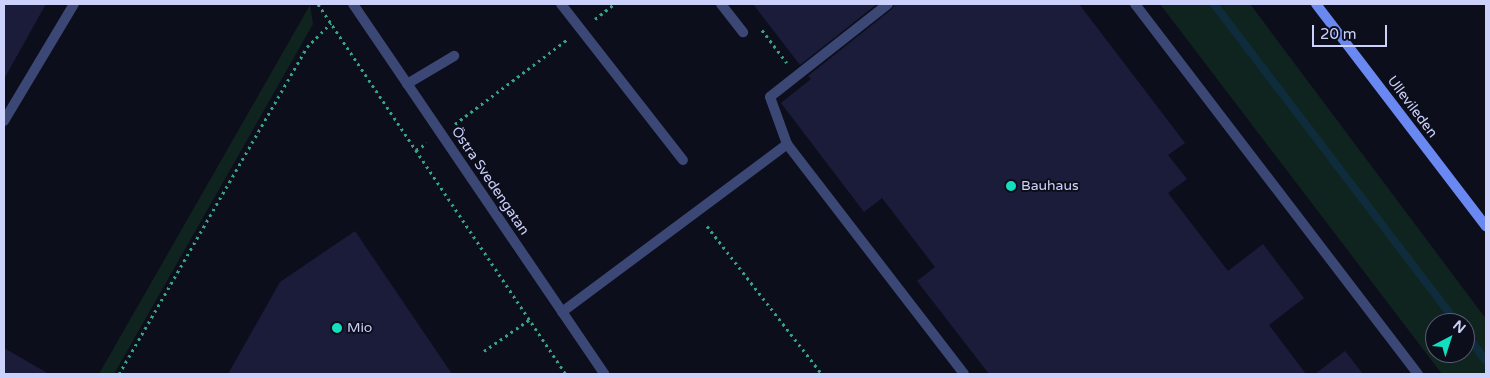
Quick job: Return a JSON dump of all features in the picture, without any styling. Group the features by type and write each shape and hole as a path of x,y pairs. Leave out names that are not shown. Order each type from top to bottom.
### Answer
{"main road":[{"name":"Ullevileden","path":"1316,4 1486,226"}],"street":[{"path":"4,122 74,4"},
{"name":"Östra Svedengatan","path":"353,4 604,374"},
{"path":"562,4 684,160"},
{"path":"721,4 743,32"},
{"path":"888,4 770,97 787,144 964,374"},
{"path":"1135,4 1418,374"},
{"path":"407,84 454,56"},
{"path":"562,312 787,144"}],"path":[{"path":"318,4 566,374"},
{"path":"486,101 614,4"},
{"path":"119,374 307,47 331,23"},
{"path":"758,25 796,75"},
{"path":"696,211 822,374"},
{"path":"484,351 529,320"}],"green space":[{"path":"1160,4 1250,4 1486,319 1486,374 1442,374 1434,363 1475,363 1475,313 1425,313 1425,352"},
{"path":"310,5 313,24 114,374 99,374"}],"building":[{"path":"4,4 46,4 4,79"},
{"path":"753,4 877,4 800,65"},
{"name":"Bauhaus","path":"895,4 1079,4 1185,143 1168,155 1187,179 1168,193 1228,271 1263,244 1304,298 1269,325 1306,374 989,374 917,281 935,267 882,198 864,212 781,103 811,79 808,76 892,9"},
{"name":"Mio","path":"355,231 452,374 228,374 280,282"},
{"path":"4,348 49,374 4,374"},
{"path":"1345,351 1363,374 1315,374"}],"waterway":[{"path":"1214,4 1449,313"},
{"path":"1475,346 1486,361"}],"place":[{"name":"Bauhaus","path":"1011,186"},
{"name":"Mio","path":"337,328"}]}
